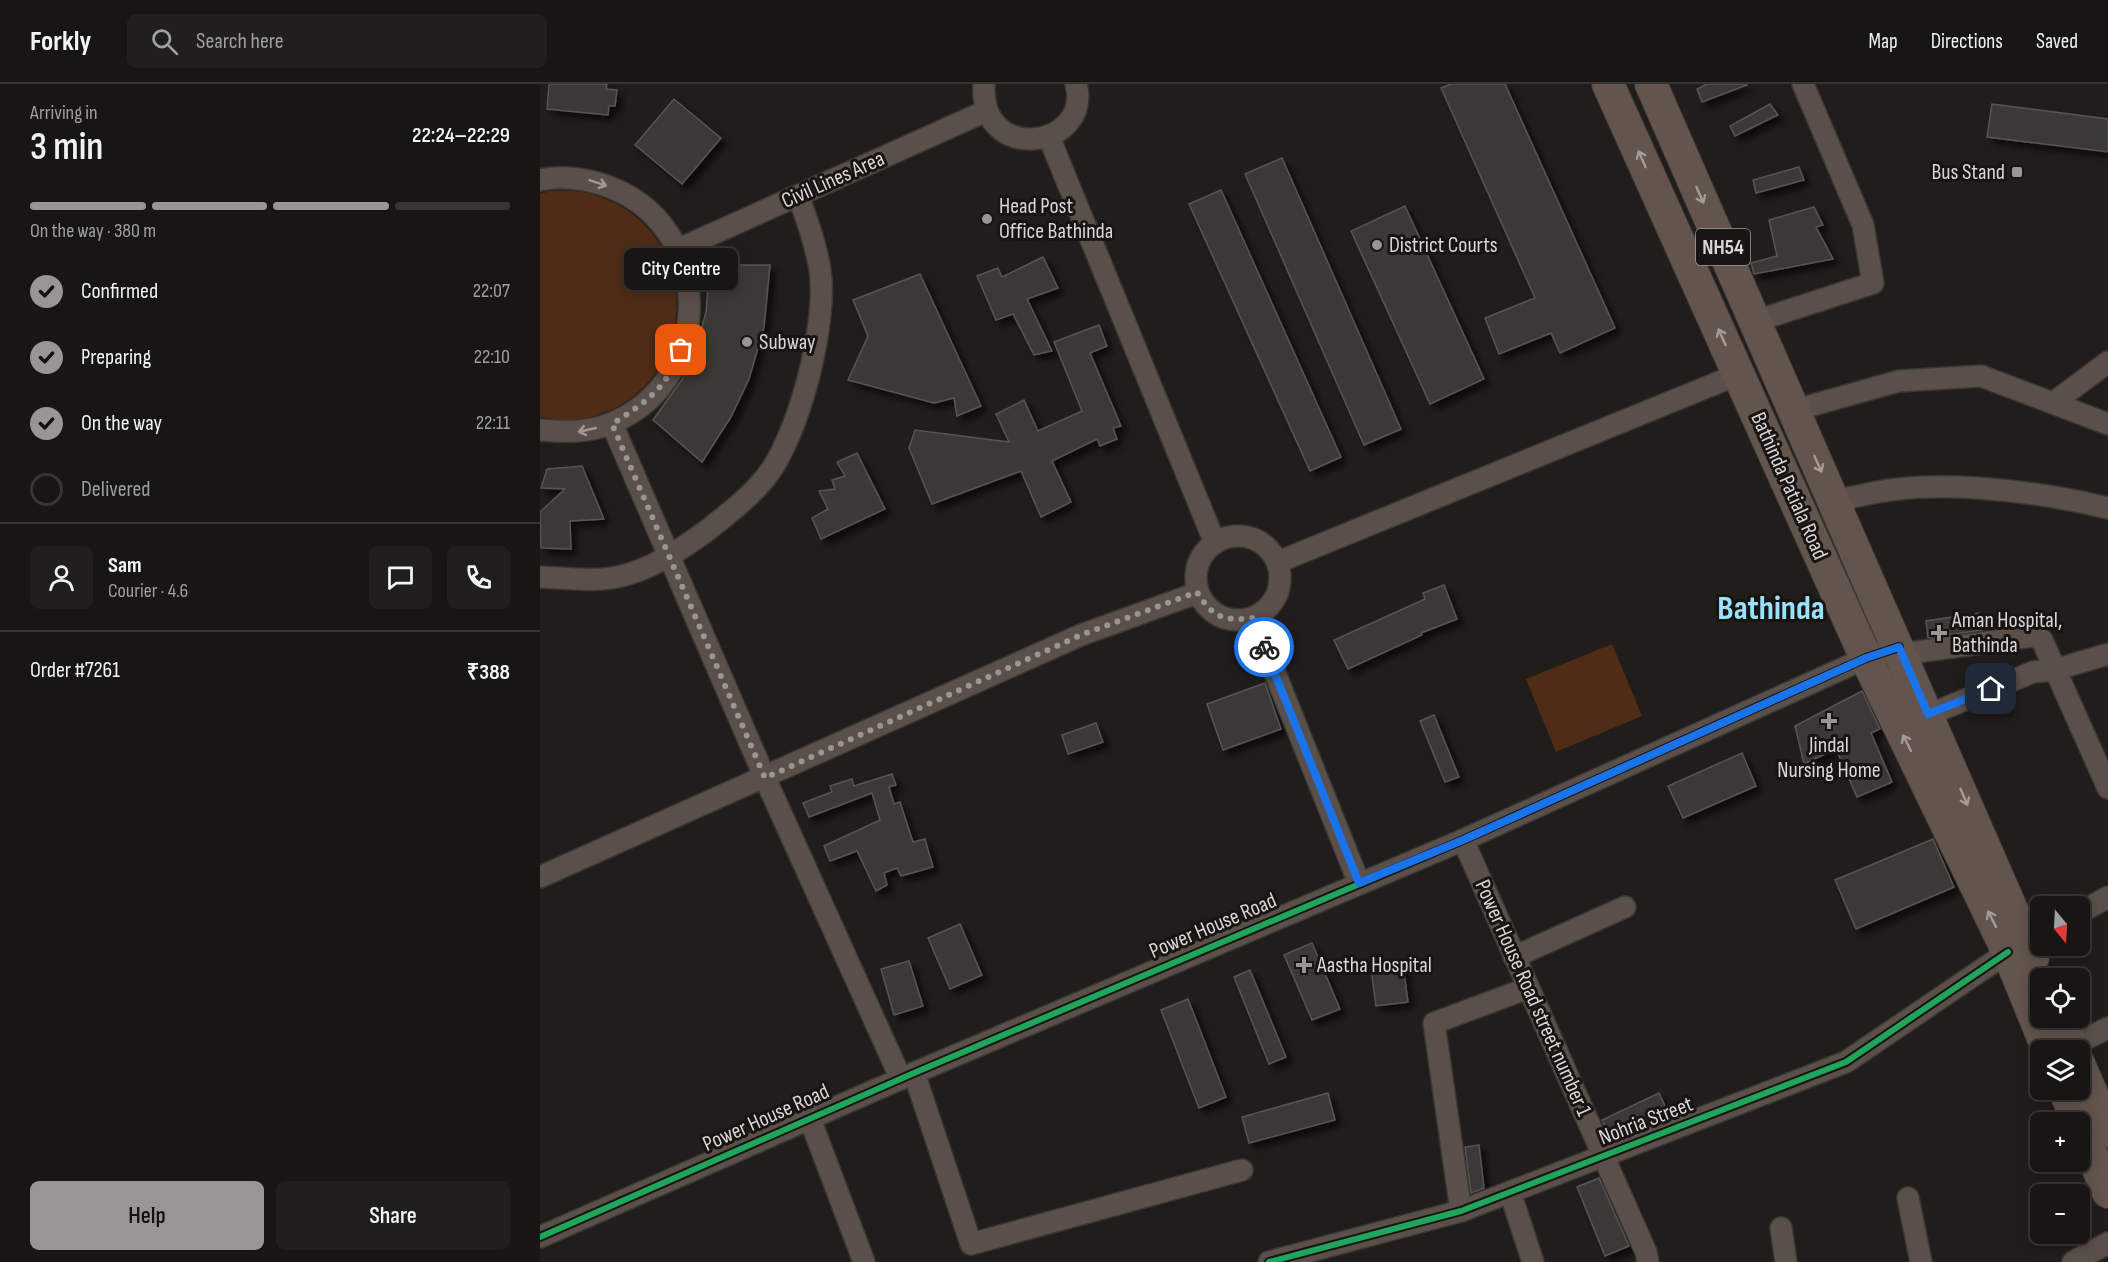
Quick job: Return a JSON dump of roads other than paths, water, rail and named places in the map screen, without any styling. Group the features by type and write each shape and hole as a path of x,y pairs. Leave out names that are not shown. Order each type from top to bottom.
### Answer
{"highway":[{"name":"Bathinda Patiala Road","path":"1608,84 1866,658 2026,947 2063,1040"},
{"name":"NH54","path":"1651,84 1928,714 2037,968"},
{"name":"NH54","path":"2090,1096 2108,1131"},
{"path":"2090,1151 2108,1192"}],"street":[{"path":"984,84 986,111 994,124 1006,134 1019,139 1034,140 1049,136 1061,129 1071,117 1077,103 1076,84"},
{"path":"1756,321 1873,284 1863,225 1803,84"},
{"name":"Civil Lines Area","path":"679,249 986,111"},
{"path":"1049,136 1215,543"},
{"path":"540,180 548,178 588,180 625,193 656,217 679,249 691,289 689,331 674,370 647,402 612,424 573,433 540,430"},
{"path":"540,577 616,577 647,568 690,544 756,489 782,452 803,403 819,321 821,283 817,257 798,196"},
{"path":"2053,403 2108,362"},
{"path":"1278,562 1738,374"},
{"path":"1795,411 1899,381 1981,376 2108,424"},
{"path":"612,424 765,778 908,1076 971,1244 1242,1170"},
{"path":"1834,501 1898,488 1967,488 2061,497 2108,508"},
{"path":"1245,537 1267,547 1278,562 1280,587 1271,606 1253,618 1229,620 1208,609 1197,592 1196,571 1203,553 1215,543 1224,538 1245,537"},
{"path":"540,877 1081,635 1197,592"},
{"path":"1253,618 1359,883"},
{"name":"Power House Road","path":"540,1237 908,1076 1463,840 1866,658 1900,650 2033,636 2042,640 2108,788"},
{"path":"1928,714 2033,672 2054,670 2108,654"},
{"name":"Power House Road street number 1","path":"1463,840 1646,1252 1648,1262"},
{"path":"2090,907 2108,897"},
{"path":"1514,957 1625,907"},
{"name":"Nohria Street","path":"1269,1262 1461,1211 1846,1062 2026,947"},
{"path":"1461,1211 1434,1023 1528,988"},
{"path":"2089,1040 2108,1028"},
{"path":"810,1119 864,1262"},
{"path":"1510,1192 1533,1262"},
{"path":"1908,1198 1921,1262"},
{"path":"1781,1228 1786,1262"},
{"path":"2073,1262 2108,1243"}],"place":[{"name":"Bus Stand","path":"2017,172"},
{"name":"Head Post Office Bathinda","path":"987,219"},
{"name":"District Courts","path":"1377,245"},
{"name":"Subway","path":"747,342"},
{"name":"City Centre","path":"681,350"},
{"name":"Aman Hospital, Bathinda","path":"1939,633"},
{"name":"Jindal Nursing Home","path":"1829,721"},
{"name":"Aastha Hospital","path":"1304,965"}],"district":[{"name":"Bathinda","path":"1771,608"}]}
